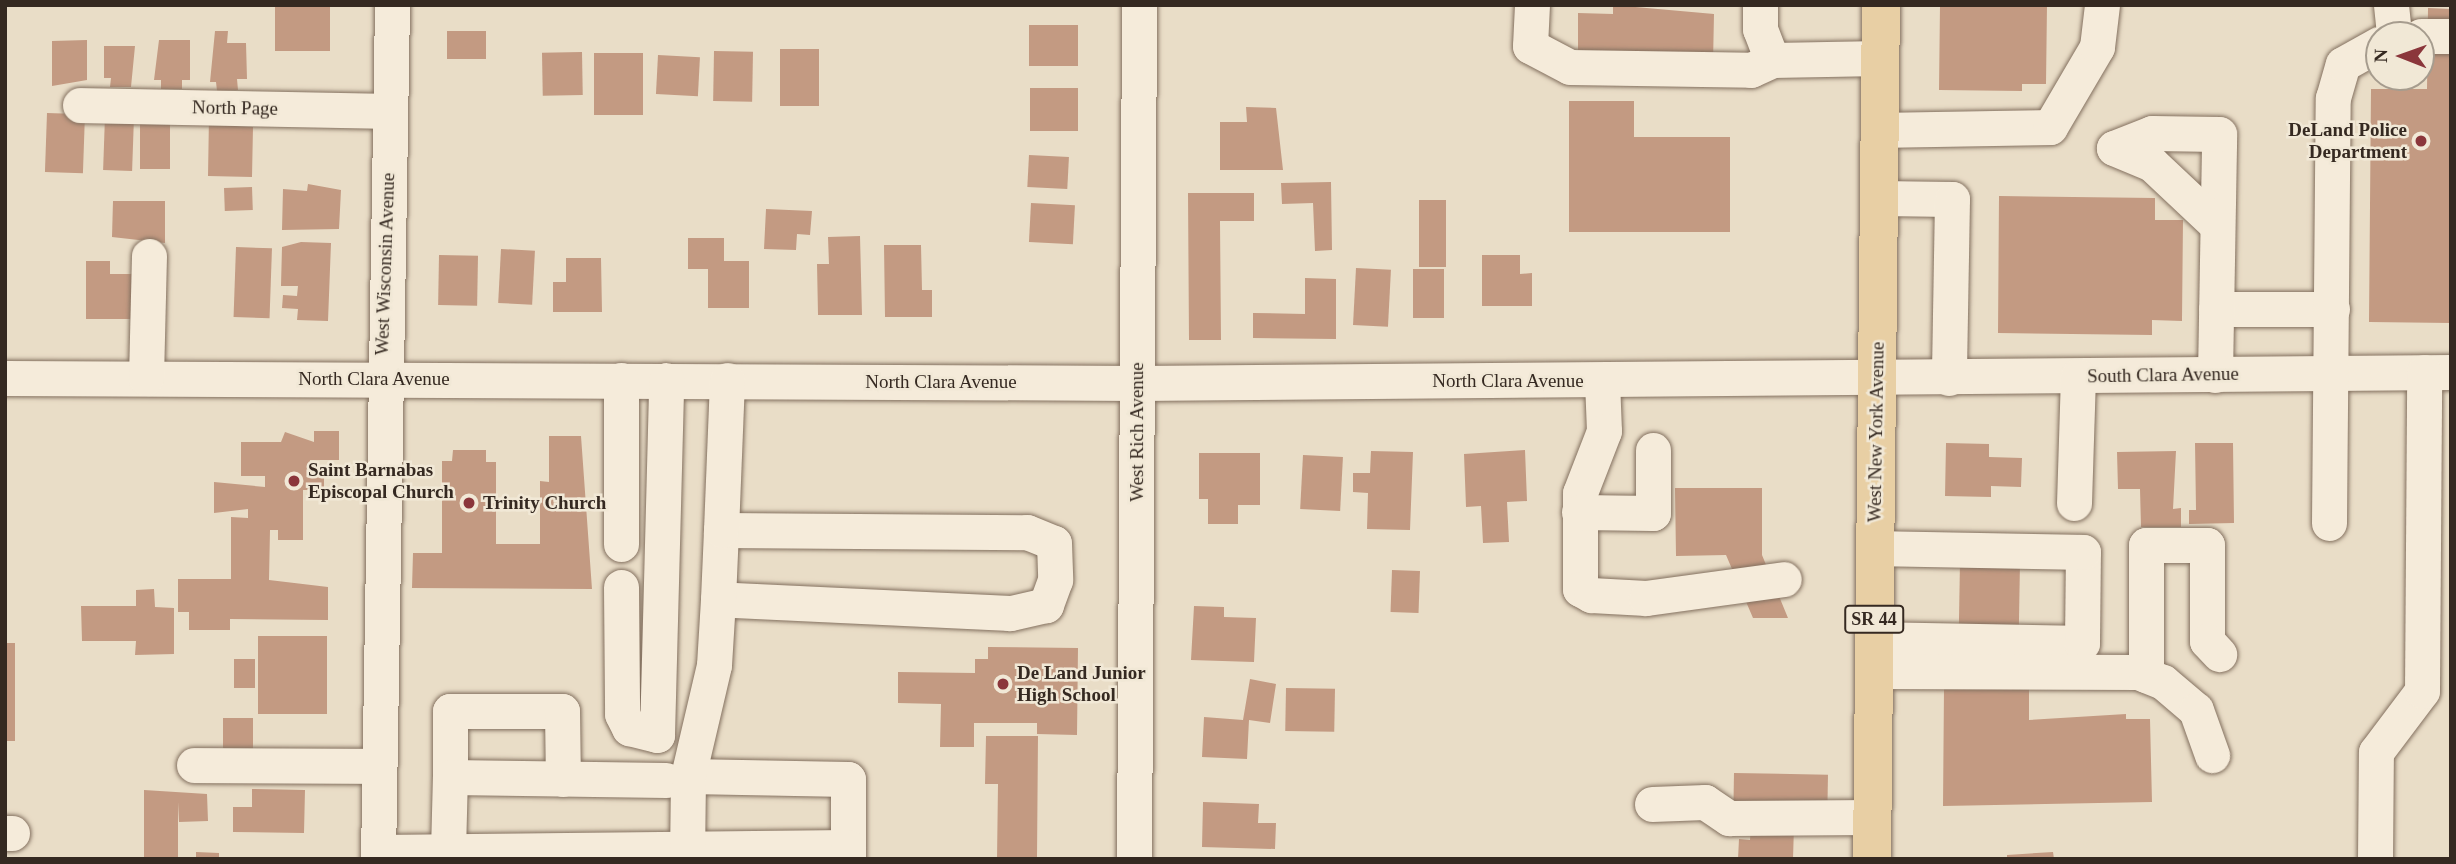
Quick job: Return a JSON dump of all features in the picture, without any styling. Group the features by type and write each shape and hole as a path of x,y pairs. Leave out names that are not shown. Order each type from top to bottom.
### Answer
{"main road":[{"name":"West New York Avenue","path":"1872,859 1881,5"}],"street":[{"name":"West Wisconsin Avenue","path":"378,855 382,378 392,5"},
{"name":"West Rich Avenue","path":"1134,859 1139,5"},
{"path":"1532,5 1530,46 1570,67 1751,70 1772,60 1881,58"},
{"path":"1760,5 1760,29 1772,60"},
{"path":"1879,130 2050,127 2097,47 2102,5"},
{"path":"2329,523 2333,98 2343,64 2365,52"},
{"name":"North Page","path":"80,105 389,111"},
{"path":"1879,198 1952,199 1950,378"},
{"path":"2215,375 2217,225"},
{"path":"146,378 149,257"},
{"path":"2216,309 2332,309"},
{"path":"2375,859 2376,752 2423,691 2437,372"},
{"name":"South Clara Avenue","path":"1876,379 2437,372"},
{"path":"2074,503 2078,376"},
{"name":"North Clara Avenue","path":"5,378 1138,383 1876,379"},
{"path":"621,380 621,544"},
{"path":"621,587 622,714 629,728 657,735 666,380"},
{"path":"687,854 677,778 714,665 727,380"},
{"path":"1602,381 1604,431 1586,472 1579,512 1576,571 1580,589 1591,595 1646,598 1784,579"},
{"path":"1579,512 1653,513 1653,450"},
{"path":"718,599 1010,613 1046,605 1056,566 1054,542 1027,532 721,530"},
{"path":"2146,676 2146,545 2207,545 2207,641 2220,654"},
{"path":"1874,655 2082,643 2083,552 1875,548"},
{"path":"1874,655 2146,676 2179,693 2196,710 2212,755"},
{"path":"448,851 450,711 562,711 563,779"},
{"path":"194,765 379,766"},
{"path":"378,855 448,851 848,853 848,779 450,777"},
{"path":"1652,804 1705,802 1729,818 1872,817"}],"building":[{"path":"275,5 330,5 330,51 275,51"},
{"path":"1613,5 1714,14 1713,63 1578,61 1578,13 1613,14"},
{"path":"1940,5 2047,5 2046,84 2022,84 2022,91 1939,90"},
{"path":"2428,8 2451,9 2451,323 2369,322 2371,91 2435,91 2435,21 2428,21"},
{"path":"1029,25 1078,25 1078,66 1029,66"},
{"path":"215,31 228,31 227,43 246,43 247,79 237,79 238,90 217,91 216,82 210,82"},
{"path":"447,31 486,31 486,59 447,59"},
{"path":"87,40 87,80 52,86 52,41"},
{"path":"159,40 190,40 190,80 182,80 182,89 161,89 161,80 154,80"},
{"path":"104,46 135,46 131,87 110,87 111,78 104,78"},
{"path":"780,49 819,49 819,106 780,106"},
{"path":"714,51 753,52 752,102 713,101"},
{"path":"582,52 583,95 543,96 542,53"},
{"path":"594,53 643,53 643,115 594,115"},
{"path":"658,55 700,57 698,96 656,94"},
{"path":"1030,88 1078,88 1078,131 1030,131"},
{"path":"1569,101 1634,101 1634,137 1730,137 1730,232 1569,232"},
{"path":"1246,107 1276,108 1283,170 1220,170 1220,122 1247,122"},
{"path":"47,113 85,114 83,173 45,172"},
{"path":"105,116 134,117 132,171 103,170"},
{"path":"140,116 170,116 170,169 140,169"},
{"path":"209,116 236,117 236,126 253,127 252,177 208,176"},
{"path":"1029,155 1069,157 1067,189 1027,187"},
{"path":"1331,182 1332,250 1315,251 1313,203 1282,204 1281,183"},
{"path":"308,184 341,190 339,229 282,230 283,189 307,191"},
{"path":"252,187 253,210 225,211 224,188"},
{"path":"1188,193 1254,193 1254,221 1220,221 1221,340 1189,340"},
{"path":"1999,196 2155,198 2155,220 2183,220 2182,321 2152,320 2152,335 1998,333"},
{"path":"1419,200 1446,200 1446,267 1419,267"},
{"path":"113,201 165,201 165,243 112,237"},
{"path":"1031,203 1075,205 1073,244 1029,242"},
{"path":"766,209 812,211 810,235 797,234 796,250 764,249"},
{"path":"860,236 862,315 818,315 817,264 829,264 828,237"},
{"path":"688,238 724,238 724,261 749,261 749,308 708,308 708,269 688,269"},
{"path":"301,242 331,243 328,321 297,320 298,309 282,308 283,295 297,296 298,286 281,286 282,247"},
{"path":"884,245 921,245 922,290 932,290 932,317 885,317"},
{"path":"236,247 272,248 270,318 234,317"},
{"path":"501,249 535,251 532,305 498,303"},
{"path":"439,255 478,256 477,306 438,305"},
{"path":"1482,255 1520,255 1520,274 1532,273 1532,306 1482,306"},
{"path":"566,258 601,258 602,312 553,312 553,282 566,282"},
{"path":"86,261 110,261 110,274 138,274 138,319 86,319"},
{"path":"1356,268 1391,270 1388,327 1353,325"},
{"path":"1413,269 1444,269 1444,318 1413,318"},
{"path":"1305,278 1336,279 1336,339 1253,338 1253,313 1305,314"},
{"path":"314,431 339,431 339,460 310,460 310,470 324,470 324,490 303,490 303,540 278,540 278,530 270,530 269,580 328,587 328,620 230,619 230,630 189,630 189,612 178,612 178,579 231,579 231,517 248,518 248,509 214,513 214,482 265,487 265,476 241,476 241,442 281,442 285,432 314,442"},
{"path":"549,436 581,436 592,589 412,588 413,553 442,553 442,461 452,461 453,450 486,450 486,462 496,462 496,544 540,544 540,481 549,482"},
{"path":"1946,443 1989,444 1989,457 2022,458 2021,487 1991,486 1991,497 1945,496"},
{"path":"2195,443 2233,443 2234,523 2189,524 2189,510 2196,510"},
{"path":"1525,450 1527,501 1507,502 1509,542 1483,543 1481,506 1466,507 1464,454"},
{"path":"1371,451 1413,452 1410,530 1367,529 1368,493 1353,492 1353,473 1370,473"},
{"path":"2176,451 2173,509 2181,508 2181,527 2141,527 2140,489 2118,489 2117,452"},
{"path":"1199,453 1260,453 1260,505 1238,505 1238,524 1208,524 1208,499 1199,499"},
{"path":"1303,455 1343,457 1340,511 1300,509"},
{"path":"1675,488 1762,488 1762,555 1788,618 1753,618 1726,555 1676,556"},
{"path":"1960,562 2020,563 2019,633 1959,632"},
{"path":"1392,570 1420,571 1419,613 1391,612"},
{"path":"154,589 155,607 174,608 174,654 135,655 136,641 82,641 81,606 136,606 136,590"},
{"path":"1194,606 1224,607 1224,617 1256,618 1254,662 1191,660"},
{"path":"258,636 327,636 327,714 258,714"},
{"path":"5,643 15,643 15,741 5,741"},
{"path":"988,647 1078,648 1077,735 1037,734 1037,723 974,723 974,747 940,747 941,704 898,703 898,672 975,673 975,659 988,659"},
{"path":"234,659 255,659 255,688 234,688"},
{"path":"1250,679 1276,684 1270,723 1249,720 1247,759 1202,757 1204,717 1243,720"},
{"path":"2029,687 2029,720 2126,714 2126,719 2150,719 2152,802 1943,806 1944,688"},
{"path":"1286,688 1335,689 1334,732 1285,731"},
{"path":"223,718 253,718 253,749 223,749"},
{"path":"986,736 1038,736 1037,859 997,859 998,784 985,784"},
{"path":"1734,773 1828,775 1827,813 1733,811"},
{"path":"252,789 305,790 304,833 233,832 233,807 252,807"},
{"path":"144,790 207,794 208,821 179,822 178,802 178,859 144,859"},
{"path":"1203,802 1259,804 1258,823 1276,823 1275,849 1202,847"},
{"path":"1751,824 1794,826 1793,859 1738,859 1739,839 1750,840"},
{"path":"196,852 219,853 219,859 196,859"},
{"path":"2053,852 2054,859 2007,859 2007,855"}],"place":[{"name":"DeLand Police Department","path":"2421,141"},
{"name":"Saint Barnabas Episcopal Church","path":"294,481"},
{"name":"Trinity Church","path":"469,503"},
{"name":"De Land Junior High School","path":"1003,684"}]}
